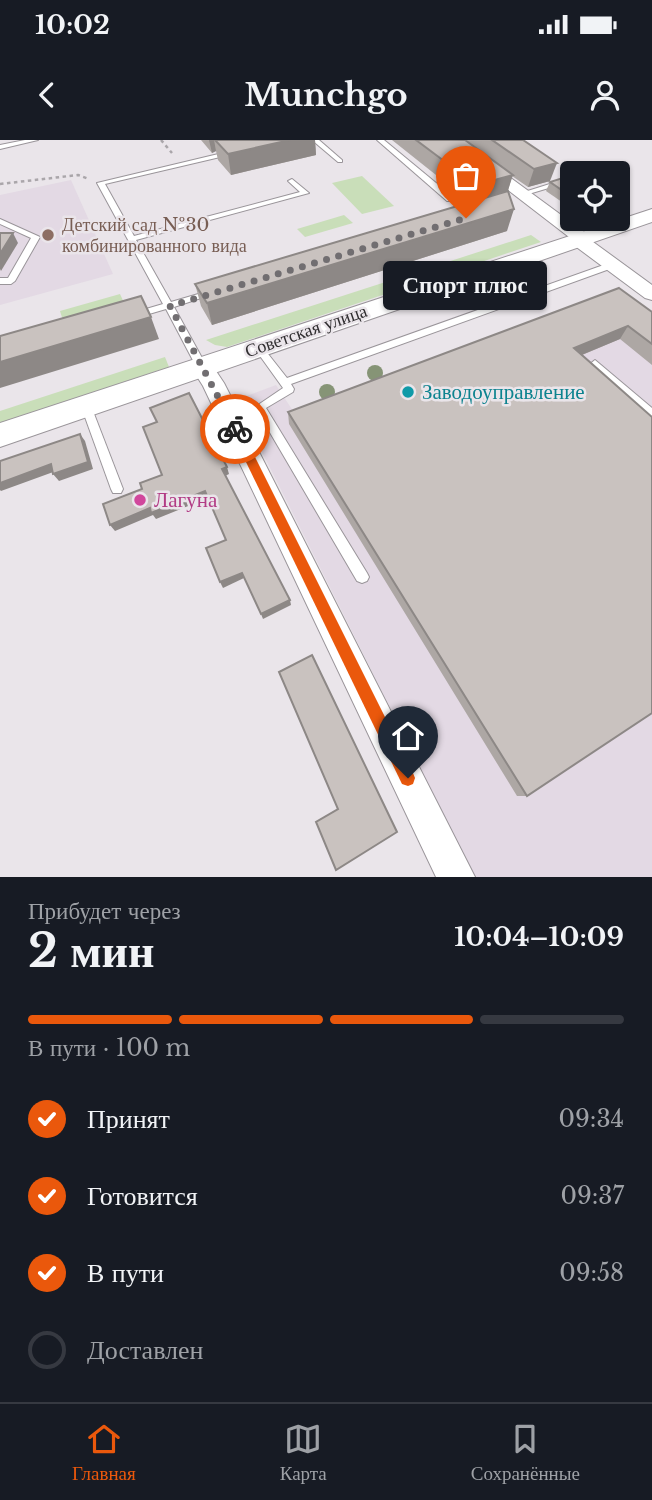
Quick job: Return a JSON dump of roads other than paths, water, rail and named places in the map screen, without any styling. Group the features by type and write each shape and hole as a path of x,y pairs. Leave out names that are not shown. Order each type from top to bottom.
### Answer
{"street":[{"path":"450,140 652,294"},
{"name":"Советская улица","path":"0,435 652,215"},
{"path":"202,367 213,383 456,877"}],"lane":[{"path":"0,147 35,140"},
{"path":"315,140 340,161"},
{"path":"380,140 450,199"},
{"path":"202,367 101,183 244,150"},
{"path":"132,239 305,193 292,181"},
{"path":"522,194 560,182"},
{"path":"0,221 36,237 11,281 0,281"},
{"path":"284,383 612,265"},
{"path":"123,318 225,289"},
{"path":"258,347 289,389 260,407 362,576"},
{"path":"595,364 652,414"},
{"path":"86,406 117,489"}],"place":[{"name":"Спорт плюс","path":"466,218"},
{"name":"Детский сад №30 комбинированного вида","path":"48,235"},
{"name":"Заводоуправление","path":"408,392"},
{"name":"Лагуна","path":"140,500"}]}
